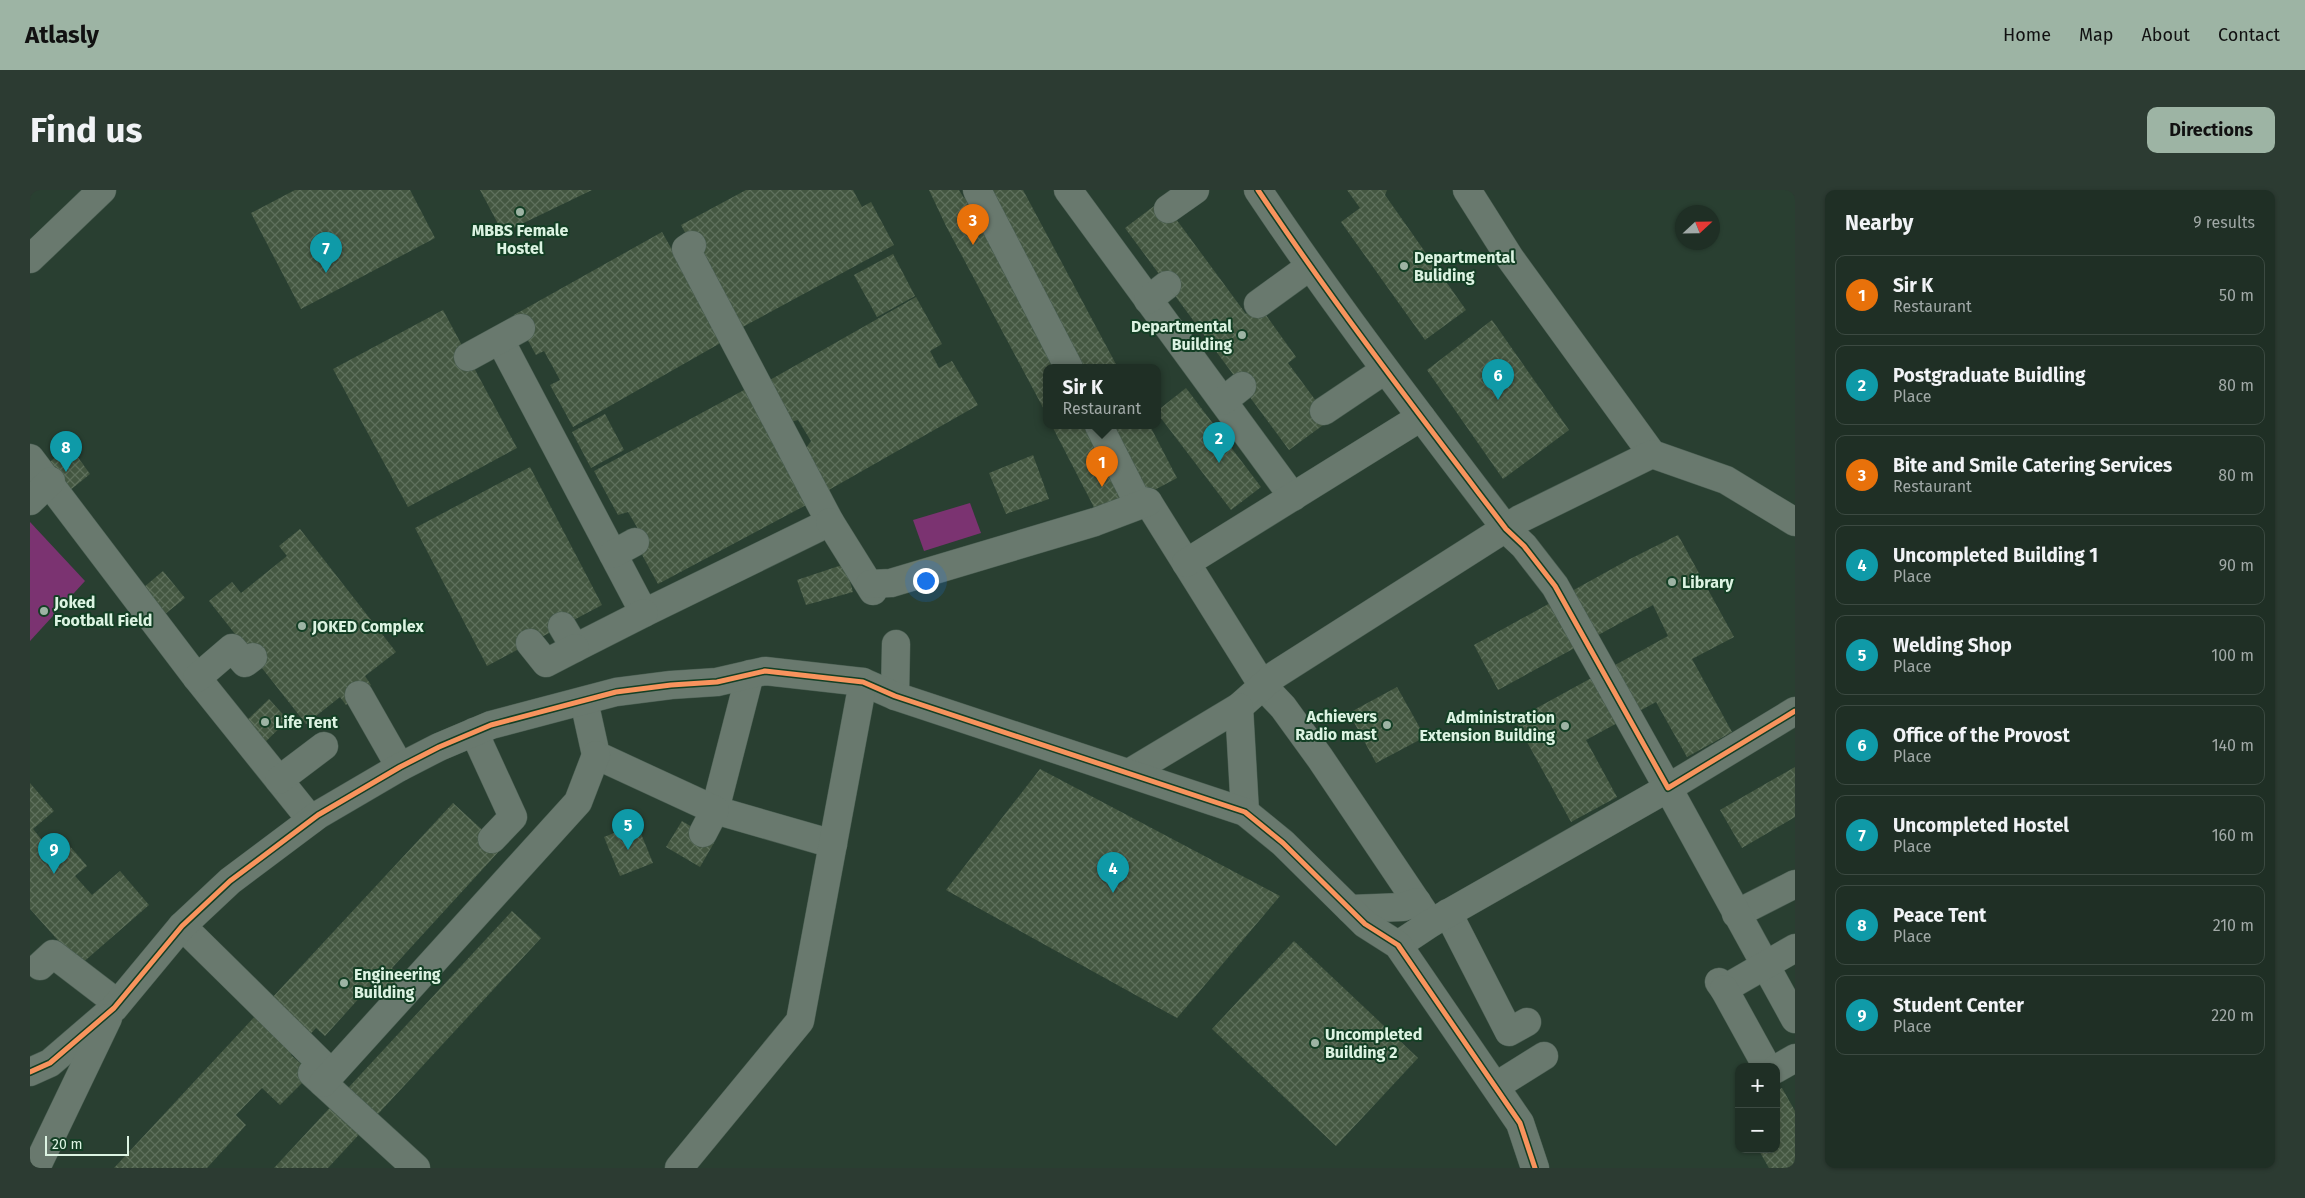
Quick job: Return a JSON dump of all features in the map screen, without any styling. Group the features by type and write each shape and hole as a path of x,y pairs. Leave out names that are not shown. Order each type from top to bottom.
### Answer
{"street":[{"path":"30,259 102,190"},
{"path":"977,190 1067,364"},
{"path":"1068,190 1158,293 1232,393 1293,497"},
{"path":"1168,209 1195,190"},
{"path":"1258,190 1309,268 1385,370 1506,529 1524,546 1555,586 1795,1019"},
{"path":"1467,190 1510,258 1652,454 1726,480 1795,522"},
{"path":"692,245 686,249 722,310 772,407 812,475 830,522 872,588 1095,522 1148,502"},
{"path":"1258,304 1309,268"},
{"path":"468,358 511,334 606,518 624,548 644,613"},
{"path":"1324,411 1385,370"},
{"path":"1186,563 1421,417"},
{"path":"1101,429 1136,499 1148,502 1263,686 1283,707 1432,913 1508,1032 1527,1022"},
{"path":"1129,773 1239,707 1314,638 1429,566 1652,454"},
{"path":"30,458 43,488 146,608 197,678 251,740 279,780 311,820"},
{"path":"530,643 546,663 568,637 644,613 830,522"},
{"path":"895,696 896,644"},
{"path":"197,678 232,648 245,663 253,657"},
{"path":"30,1072 50,1063 116,1005 182,926 230,881 311,820 400,767 439,747 491,725 616,692 670,684 717,682 765,671 863,682 895,696 1244,812 1283,843 1365,924 1398,945 1520,1122 1535,1168"},
{"path":"709,822 750,674"},
{"path":"679,1168 800,1021 863,682"},
{"path":"359,695 400,767"},
{"path":"323,1083 578,802 596,755 584,701"},
{"path":"1239,707 1244,812"},
{"path":"1398,945 1432,913 1668,788 1795,711"},
{"path":"474,732 513,817 492,839"},
{"path":"279,780 324,746"},
{"path":"596,755 709,822 833,844"},
{"path":"1736,914 1795,884"},
{"path":"1350,909 1403,906 1432,913"},
{"path":"182,926 322,1064 312,1073 416,1168"},
{"path":"1767,1063 1722,985 1765,965 1795,948"},
{"path":"52,954 116,1005"},
{"path":"36,1168 116,1005"},
{"path":"1496,1086 1544,1056"},
{"path":"1780,1072 1795,1058"}],"shaded area":[{"path":"970,503 981,533 924,551 913,520"},
{"name":"Joked Football Field","path":"30,522 85,581 30,641"}],"building":[{"path":"295,190 410,190 435,238 301,309 251,213"},
{"name":"MBBS Female Hostel","path":"480,190 592,190 503,233"},
{"path":"746,190 853,190 862,207 871,202 894,245 737,330 681,225"},
{"path":"929,190 959,190 964,198 968,196 973,208 970,210 1010,279 1055,364 1043,364 1043,408 946,226"},
{"path":"984,190 1023,190 1116,364 1076,364"},
{"name":"Departmental Buliding","path":"1347,190 1387,190 1385,195 1466,310 1425,340 1341,222 1360,208"},
{"name":"Departmental Building","path":"1162,200 1246,314 1258,304 1296,357 1288,363 1330,420 1289,450 1125,228"},
{"path":"662,232 724,341 573,427 550,385 560,380 544,351 536,355 514,315"},
{"path":"893,254 915,296 877,317 854,275"},
{"path":"916,297 942,344 930,351 939,368 952,361 978,405 827,491 804,451 811,441 798,420 783,424 761,385"},
{"path":"443,310 517,448 408,507 333,369"},
{"path":"1492,320 1569,430 1503,479 1427,370"},
{"path":"1186,388 1261,487 1231,510 1161,418 1161,408"},
{"path":"746,389 808,504 658,584 635,542 641,534 628,512 618,515 594,471"},
{"path":"605,414 624,450 591,468 572,432"},
{"path":"1054,429 1091,429 1129,501 1099,517"},
{"path":"1111,429 1152,429 1177,478 1145,495"},
{"path":"69,445 90,474 63,496 42,469"},
{"path":"1033,455 1049,499 1006,514 989,473"},
{"path":"530,467 602,605 487,666 415,528"},
{"name":"JOKED Complex","path":"300,529 396,652 365,676 371,685 359,695 346,705 340,697 306,724 209,601 232,582 241,593 287,556 279,546"},
{"path":"1678,535 1734,637 1692,659 1732,732 1687,757 1656,702 1586,740 1617,797 1571,822 1515,720 1668,636 1653,605 1498,690 1474,645 1628,560"},
{"path":"845,564 853,592 806,605 797,580"},
{"path":"163,571 185,598 159,619 137,593"},
{"name":"Achievers Radio mast","path":"1397,687 1425,737 1376,763 1349,713"},
{"name":"Life Tent","path":"269,699 288,720 261,746 242,725"},
{"path":"1795,767 1795,817 1742,848 1720,810"},
{"path":"1040,769 1280,896 1177,1018 946,890"},
{"path":"30,783 54,811 33,829 55,856 68,844 87,866 75,876 92,895 120,871 149,905 80,965 30,909"},
{"name":"Engineering Building","path":"453,803 502,848 392,968 404,980 386,999 371,985 325,1036 316,1028 291,1055 312,1073 280,1105 262,1088 236,1115 246,1125 207,1168 114,1168"},
{"path":"682,821 715,841 700,867 666,847"},
{"path":"637,824 653,863 620,876 604,837"},
{"path":"512,911 541,938 328,1168 274,1168"},
{"name":"Uncompleted Building 2","path":"1294,941 1418,1058 1336,1146 1212,1029"},
{"path":"1782,1088 1795,1111 1795,1168 1769,1168 1760,1153 1780,1153 1780,1089"}],"cycle path":[{"path":"1258,190 1348,319 1506,529 1524,546 1555,586 1668,788 1795,711"},
{"path":"30,1072 50,1063 114,1008 182,926 230,881 318,815 400,767 439,747 491,725 616,692 671,685 717,682 765,671 863,682 895,696 1245,812 1283,843 1365,924 1398,945 1520,1123 1535,1168"}],"place":[{"name":"MBBS Female Hostel","path":"520,212"},
{"name":"Bite and Smile Catering Services","path":"973,245"},
{"name":"Departmental Buliding","path":"1404,266"},
{"name":"Uncompleted Hostel","path":"326,273"},
{"name":"Departmental Building","path":"1242,335"},
{"name":"Office of the Provost","path":"1498,400"},
{"name":"Postgraduate Buidling","path":"1219,463"},
{"name":"Peace Tent","path":"66,472"},
{"name":"Sir K","path":"1102,487"},
{"name":"Library","path":"1672,582"},
{"name":"Joked Football Field","path":"44,611"},
{"name":"JOKED Complex","path":"302,626"},
{"name":"Life Tent","path":"265,722"},
{"name":"Achievers Radio mast","path":"1387,725"},
{"name":"Administration Extension Building","path":"1565,726"},
{"name":"Welding Shop","path":"628,850"},
{"name":"Student Center","path":"54,874"},
{"name":"Uncompleted Building 1","path":"1113,893"},
{"name":"Engineering Building","path":"344,983"},
{"name":"Uncompleted Building 2","path":"1315,1043"}]}
